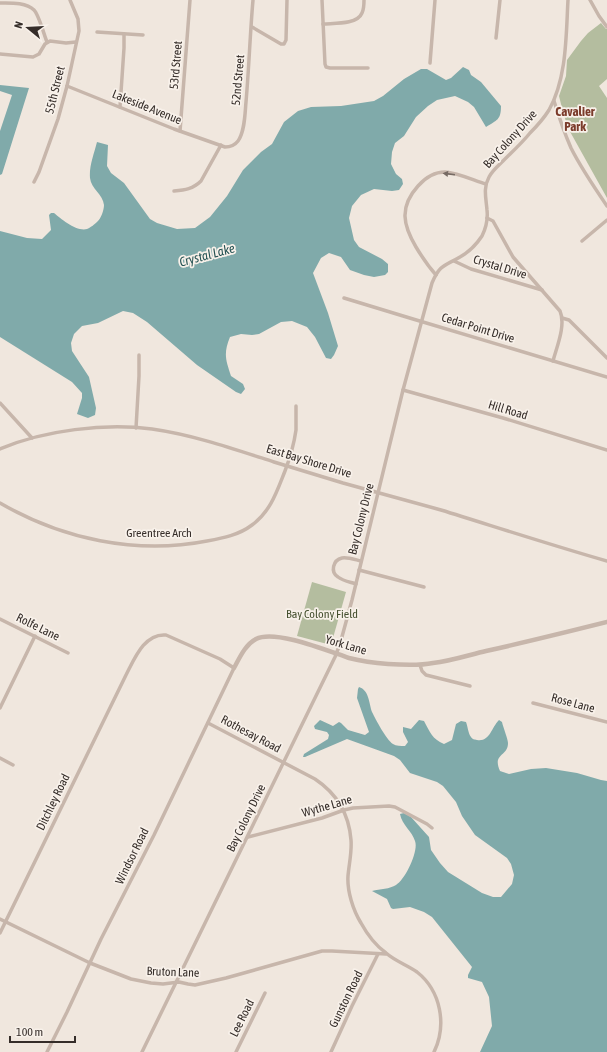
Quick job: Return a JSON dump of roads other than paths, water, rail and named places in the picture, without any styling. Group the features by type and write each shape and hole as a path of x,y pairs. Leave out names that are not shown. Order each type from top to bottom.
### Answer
{"street":[{"name":"55th Street","path":"34,182 58,119 79,31 78,19 70,0"},
{"name":"53rd Street","path":"180,131 190,0"},
{"name":"52nd Street","path":"221,145 229,147 240,139 244,119 250,58 253,0"},
{"path":"252,27 281,44 284,44 286,40 287,0"},
{"path":"322,0 326,66 330,68 368,68"},
{"path":"323,24 351,22 357,20 362,14 364,0"},
{"path":"430,64 435,0"},
{"path":"496,38 500,0"},
{"name":"Bay Colony Drive","path":"142,1052 337,654 356,584 403,390 432,283 436,275 444,266 466,253 477,243 484,231 487,218 485,198 486,184 489,176 544,118 554,100 561,79 563,66 568,0"},
{"path":"590,0 607,27"},
{"path":"0,3 28,6 35,11 47,42"},
{"path":"97,32 144,35"},
{"path":"120,107 124,34"},
{"path":"0,54 33,57 39,54 47,42 76,42"},
{"name":"Lakeside Avenue","path":"67,86 180,131 221,145"},
{"path":"554,100 564,132 582,168 607,206"},
{"path":"174,191 188,189 201,181 221,145"},
{"path":"436,275 424,261 406,226 406,207 411,194 427,178 443,172 486,184"},
{"path":"487,218 493,222 512,256 560,311 562,326 553,361"},
{"path":"582,241 607,220"},
{"name":"Crystal Drive","path":"454,261 471,270 543,290"},
{"name":"Cedar Point Drive","path":"344,298 607,377"},
{"path":"562,318 568,320 607,358"},
{"path":"136,428 140,376 139,355"},
{"name":"Hill Road","path":"403,390 607,450"},
{"path":"0,403 32,438"},
{"name":"Greentree Arch","path":"0,503 45,525 72,534 122,544 147,546 178,545 199,543 235,534 247,528 261,517 272,502 287,466 291,452 296,430 296,406"},
{"name":"East Bay Shore Drive","path":"0,448 32,438 77,429 119,427 169,432 235,449 287,466 607,560"},
{"path":"356,584 339,578 334,573 333,567 337,561 342,558 350,558 361,561"},
{"path":"359,570 424,587"},
{"name":"Rolfe Lane","path":"0,619 68,653"},
{"name":"York Lane","path":"234,668 248,645 256,639 265,636 292,640 350,658 371,662 420,665 463,657 607,622"},
{"name":"Ditchley Road","path":"0,933 123,681 140,650 145,644 156,635 166,635 220,659 234,668"},
{"path":"0,708 35,636"},
{"path":"420,665 422,671 426,675 470,686"},
{"name":"Windsor Road","path":"47,1052 101,939 137,870 234,668"},
{"name":"Rose Lane","path":"533,703 607,722"},
{"name":"Rothesay Road","path":"208,723 322,784 330,790 344,810"},
{"path":"0,758 13,764"},
{"name":"Wythe Lane","path":"248,837 322,818 344,810 362,807 395,807 432,828"},
{"path":"344,810 351,841 348,875 350,895 358,918 373,941 387,954 417,972 432,990 439,1008 441,1023 439,1040 434,1052"},
{"name":"Bruton Lane","path":"0,919 90,963 140,981 163,984 179,982 195,985 226,978 322,951 387,954"},
{"name":"Gunston Road","path":"331,1052 378,954"},
{"name":"Lee Road","path":"236,1052 265,993"}],"water":[{"name":"Crystal Lake","path":"463,67 469,70 471,75 481,82 501,106 499,117 496,121 486,127 474,107 468,102 455,96 437,100 416,117 404,136 395,143 392,152 391,164 396,174 402,179 403,184 399,190 392,191 374,189 361,195 352,206 349,218 354,240 359,247 382,259 388,264 388,272 385,275 374,277 364,275 350,270 341,257 329,253 321,258 313,273 328,313 338,346 331,359 326,358 315,337 307,327 292,321 281,322 259,334 241,334 230,337 226,348 227,361 231,376 243,384 245,389 241,394 197,365 147,322 133,313 123,311 98,323 82,326 74,334 71,343 72,351 89,377 96,408 95,415 88,418 77,414 82,393 72,382 0,337 0,231 27,238 42,239 51,230 49,215 51,213 54,213 79,229 87,229 96,223 101,217 104,205 102,198 92,185 90,178 91,164 97,142 108,145 107,166 111,173 124,183 150,219 157,223 177,229 195,228 210,217 227,196 243,170 261,152 272,144 284,122 298,111 311,107 341,106 374,101 383,96 404,79 421,69 427,69 446,80 451,78"},
{"path":"0,85 29,88 2,174 0,175 0,131 12,95 0,91"},
{"path":"359,687 367,694 376,720 387,738 394,745 405,746 408,742 403,732 403,727 411,729 419,720 424,721 434,737 444,744 452,740 456,724 461,721 466,722 472,739 481,740 488,737 499,720 502,722 508,743 506,751 498,761 500,771 509,774 531,769 546,768 577,773 607,781 607,1052 480,1052 492,1026 489,997 482,982 468,978 472,967 432,917 424,912 410,907 393,909 391,908 387,899 372,891 388,888 400,882 407,872 413,858 416,846 415,841 414,837 401,818 400,814 404,813 411,817 429,837 431,850 448,872 482,893 493,897 501,897 512,884 514,875 511,864 507,858 475,835 462,816 456,802 443,786 437,782 410,773 400,760 394,756 347,739 303,757 304,754 328,739 329,735 327,732 315,729 314,726 320,720 333,726 339,722 348,730 365,735 369,732 357,698"}],"district":[{"name":"Cavalier Park","path":"575,118"}],"park label":[{"name":"Bay Colony Field","path":"322,614"}]}
